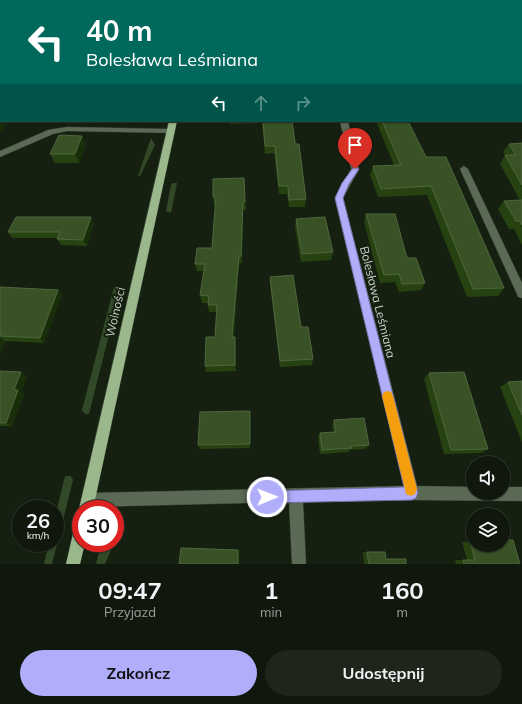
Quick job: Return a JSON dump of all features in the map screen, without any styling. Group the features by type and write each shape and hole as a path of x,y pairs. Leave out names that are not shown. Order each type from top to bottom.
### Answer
{"main road":[{"name":"Wolności","path":"88,500 173,122"},
{"path":"73,564 76,552"}],"street":[{"name":"Bolesława Leśmiana","path":"344,122 355,169 339,198 412,493"},
{"path":"0,154 51,132 67,129 170,132"},
{"path":"464,169 522,294"},
{"path":"124,503 412,493 522,494"},
{"path":"296,496 299,564"}],"green space":[{"path":"151,138 155,145 140,176 138,176"},
{"path":"173,183 177,183 171,213 166,211 171,185"},
{"path":"114,287 118,287 120,291 89,414 85,414 82,410"},
{"path":"65,476 71,476 73,480 64,516 64,500 59,500"},
{"path":"47,552 55,552 52,564 44,564"},
{"path":"99,552 110,552 105,564 96,564"}],"building":[{"path":"263,122 292,122 295,144 299,144 306,199 289,200 288,186 279,186 275,146 265,146"},
{"path":"382,122 408,122 426,157 446,157 504,288 473,289 431,186 381,189 373,166 401,165"},
{"path":"59,135 82,136 75,154 50,154"},
{"path":"522,143 522,185 505,155 516,155 509,144"},
{"path":"244,178 245,202 243,202 241,256 239,256 232,337 235,337 235,365 205,366 206,337 215,337 217,305 208,305 209,296 200,295 205,264 195,264 197,248 212,248 216,197 213,197 213,179"},
{"path":"522,200 522,225 520,221 516,221 504,201"},
{"path":"366,214 395,214 407,258 416,258 425,283 402,284 399,274 384,275"},
{"path":"16,217 91,217 83,240 57,239 60,232 8,232"},
{"path":"325,217 333,252 302,254 296,219"},
{"path":"293,275 301,327 308,327 313,359 280,361 270,277"},
{"path":"0,287 58,290 40,338 0,336"},
{"path":"0,371 21,372 14,390 18,390 6,423 0,423"},
{"path":"464,372 488,449 451,450 429,373"},
{"path":"522,381 522,415 508,382"},
{"path":"250,411 250,444 198,445 200,412"},
{"path":"364,418 369,445 322,450 320,433 336,432 334,420"},
{"path":"510,540 513,540 520,564 464,564 463,560 475,560 473,552 510,552"},
{"path":"181,548 238,550 238,564 179,564"},
{"path":"367,552 385,552 386,559 406,559 406,564 369,564"}],"slow traffic":[{"path":"388,396 411,489"}],"route":[{"path":"267,497 412,493 339,198 355,169"}]}
